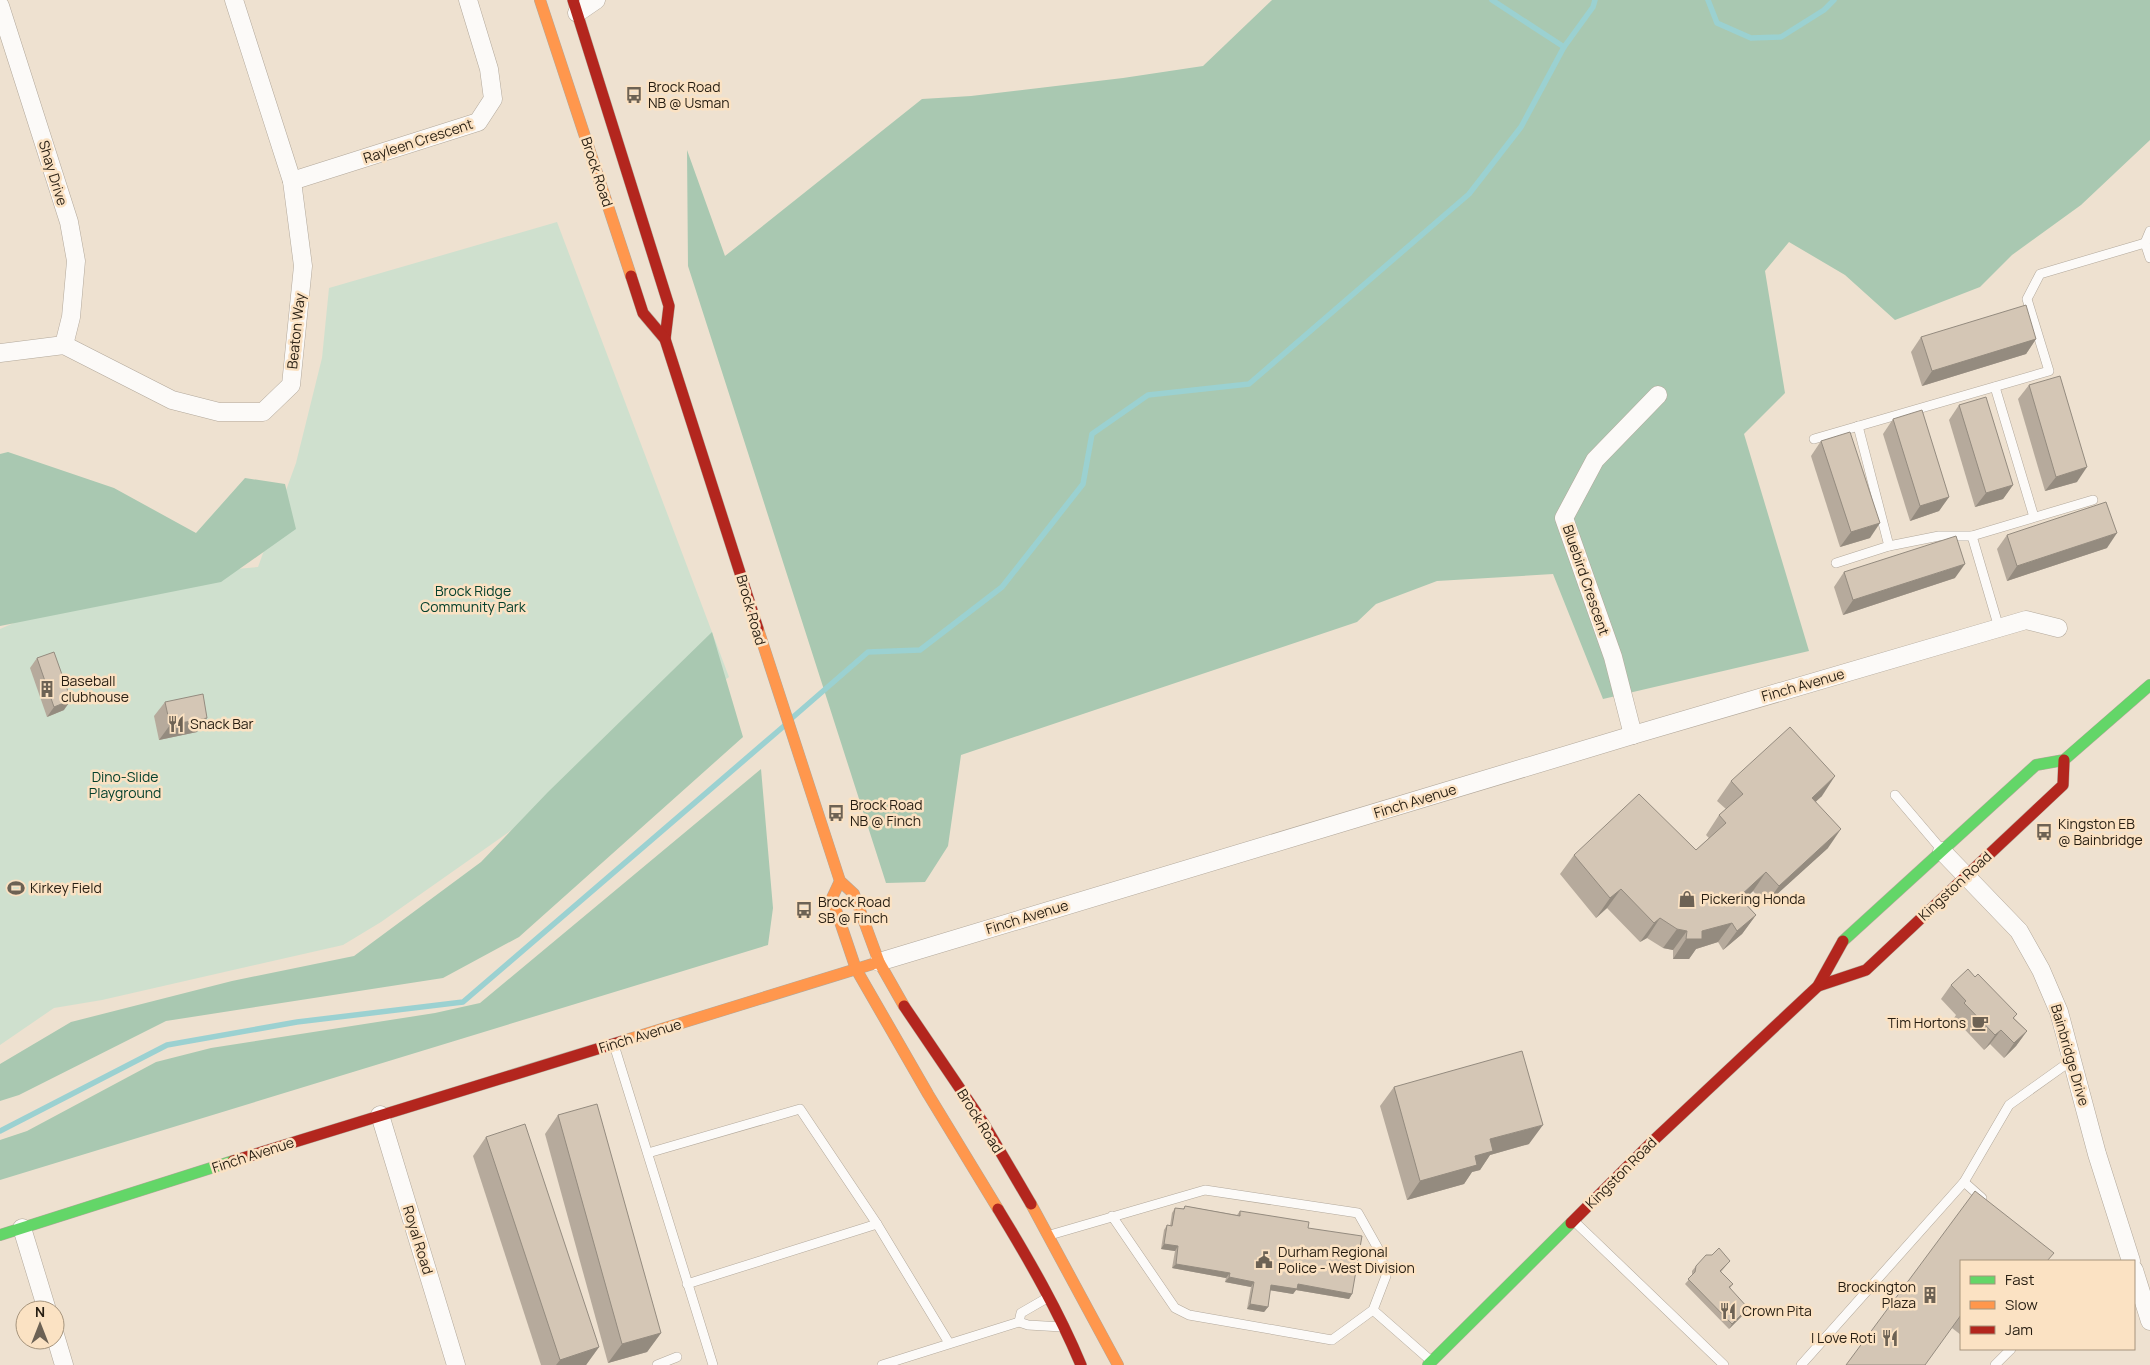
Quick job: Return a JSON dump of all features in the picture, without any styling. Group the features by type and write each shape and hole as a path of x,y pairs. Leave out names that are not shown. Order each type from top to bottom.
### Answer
{"main road":[{"name":"Brock Road","path":"540,0 643,313 664,339 743,581 764,654 840,881 854,894 879,962 893,990 984,1124 1049,1235 1118,1365"},
{"path":"560,5 575,7"},
{"name":"Brock Road","path":"575,7 669,306 664,339"},
{"path":"2064,760 2150,685"},
{"name":"Kingston Road","path":"1430,1363 1654,1140 1818,986 1840,944 2036,765 2064,760 2063,785 1866,970 1818,986"},
{"path":"840,881 832,898 856,968 928,1094 1033,1267 1065,1327 1081,1365"},
{"name":"Finch Avenue","path":"0,1235 380,1115 879,962"}],"street":[{"name":"Beaton Way","path":"64,345 172,400 219,412 263,412 291,386 302,266 292,181 234,0"},
{"name":"Rayleen Crescent","path":"292,181 478,122 493,98 489,69 468,0"},
{"path":"575,7 596,0"},
{"name":"Shay Drive","path":"0,6 69,222 76,261 71,317 64,345"},
{"path":"0,353 64,345"},
{"name":"Bluebird Crescent","path":"1633,735 1613,657 1564,518 1595,460 1658,395"},
{"name":"Finch Avenue","path":"879,962 1633,735 2026,620 2058,628"},
{"name":"Bainbridge Drive","path":"1942,851 2019,931 2041,970 2059,1012 2097,1154 2131,1260"},
{"name":"Royal Road","path":"380,1115 456,1365"},
{"path":"22,1228 44,1300"},
{"path":"2135,1273 2150,1321"},
{"path":"60,1350 64,1365"}],"lane":[{"path":"2150,231 2145,243 2150,258"},
{"path":"1814,439 2049,371 2027,298 2040,274 2145,243"},
{"path":"1995,387 2034,517"},
{"path":"1858,426 1889,546"},
{"path":"1836,563 1889,546 1939,536 1972,536 2092,500"},
{"path":"1972,536 1999,628"},
{"path":"1895,795 1942,851"},
{"path":"614,1044 713,1365"},
{"path":"1800,1365 1964,1182 2009,1105 2072,1060"},
{"path":"648,1153 800,1109 877,1224 949,1343"},
{"path":"1964,1182 1986,1202"},
{"path":"1049,1235 1112,1216 1205,1190 1358,1213 1380,1252 1386,1276 1373,1310 1332,1340 1188,1315 1175,1308 1112,1216"},
{"path":"1573,1220 1724,1365"},
{"path":"687,1284 877,1224"},
{"path":"1019,1322 1021,1313 1048,1298"},
{"path":"1373,1310 1430,1363"},
{"path":"882,1365 1019,1322 1028,1325 1065,1327"},
{"path":"1995,1365 2010,1350"},
{"path":"658,1365 677,1357"}],"green space":[{"path":"1272,0 2150,0 2150,140 2081,205 2012,255 1980,287 1895,320 1845,275 1789,242 1765,271 1785,393 1744,434 1809,651 1603,699 1553,574 1437,581 1376,604 1357,622 961,755 948,846 925,882 886,883 688,266 687,150 725,256 922,99 971,96 1123,78 1203,66"},
{"name":"Brock Ridge Community Park","path":"557,222 729,677 381,922 343,945 102,1000 54,1008 0,1045 0,629 113,580 258,567 296,463 322,358 329,288"},
{"path":"8,452 114,488 196,533 245,478 285,484 296,529 221,582 0,626 0,454"},
{"path":"712,632 743,737 519,937 443,978 166,1021 19,1095 0,1101 0,1064 71,1022 232,981 354,956 481,862 548,792"},
{"path":"761,769 773,908 768,945 0,1180 0,1140 27,1131 156,1062 211,1048 435,1013 480,1003"}],"building":[{"path":"2026,305 2036,339 1932,371 1921,337"},
{"path":"2060,376 2087,467 2056,477 2029,385"},
{"path":"1986,397 2013,485 1986,493 1959,405"},
{"path":"1922,410 1949,497 1920,506 1893,419"},
{"path":"1850,432 1880,523 1851,532 1821,441"},
{"path":"2106,502 2117,533 2017,566 2007,535"},
{"path":"1956,536 1965,564 1853,600 1844,572"},
{"path":"54,652 71,700 54,707 37,658"},
{"path":"203,694 207,718 170,725 165,702"},
{"path":"1790,727 1835,776 1812,798 1841,829 1779,886 1766,872 1739,897 1756,915 1737,931 1732,923 1702,931 1702,939 1686,939 1687,931 1677,929 1660,918 1654,923 1621,889 1610,898 1574,855 1639,794 1696,850 1726,823 1719,815 1743,794 1731,781"},
{"path":"1968,969 1975,977 1978,974 2017,1014 2013,1018 2027,1031 2014,1043 2001,1030 1995,1035 1964,1003 1966,1001 1951,985"},
{"path":"1522,1051 1543,1125 1490,1139 1493,1151 1475,1156 1477,1165 1420,1181 1394,1087"},
{"path":"597,1104 661,1333 622,1344 558,1115"},
{"path":"525,1124 599,1347 560,1360 486,1137"},
{"name":"Brockington Plaza","path":"1975,1191 2054,1253 2048,1260 1960,1260 1960,1316 1925,1365 1846,1365"},
{"name":"Durham Regional Police - West Division","path":"1185,1206 1240,1216 1240,1211 1309,1222 1308,1228 1362,1236 1352,1294 1298,1284 1297,1289 1271,1285 1268,1307 1250,1304 1254,1282 1229,1277 1230,1273 1176,1264 1178,1246 1164,1244 1167,1225 1172,1226 1175,1208 1184,1209"},
{"path":"1719,1248 1730,1261 1720,1271 1733,1284 1729,1287 1748,1308 1732,1324 1688,1279 1706,1255 1712,1255"}],"waterway":[{"path":"1492,0 1564,47"},
{"path":"792,718 868,652 920,650 1002,587 1083,484 1092,434 1148,395 1249,384 1469,194 1521,127 1564,47 1593,7 1595,0"},
{"path":"1708,0 1717,23 1751,38 1781,37 1824,10 1834,0"},
{"path":"0,1131 167,1045 297,1022 463,1002 784,726"}],"traffic: fast":[{"path":"1843,941 2036,765 2064,760 2150,685"},
{"path":"0,1235 233,1161"},
{"path":"1428,1365 1571,1223"}],"traffic: slow":[{"path":"540,0 631,276"},
{"path":"758,629 840,881 854,894 879,962 904,1006"},
{"path":"840,881 832,898 856,969 928,1094 998,1209"},
{"path":"623,1041 879,962"},
{"path":"1031,1204 1118,1365"}],"traffic: jam":[{"path":"573,0 669,306 665,339"},
{"path":"631,276 643,313 665,339 758,629"},
{"path":"1818,986 1866,970 2063,785 2064,760"},
{"path":"1571,1223 1654,1140 1818,986 1843,941"},
{"path":"904,1006 984,1124 1031,1204"},
{"path":"233,1161 623,1041"},
{"path":"998,1209 1043,1286 1081,1365"}],"place":[{"name":"Brock Road NB @ Usman","path":"634,95"},
{"name":"Baseball clubhouse","path":"47,689"},
{"name":"Snack Bar","path":"176,724"},
{"name":"Brock Road NB @ Finch","path":"836,813"},
{"name":"Kingston EB @ Bainbridge","path":"2044,832"},
{"name":"Kirkey Field","path":"16,888"},
{"name":"Pickering Honda","path":"1687,899"},
{"name":"Brock Road SB @ Finch","path":"804,910"},
{"name":"Tim Hortons","path":"1980,1023"},
{"name":"Durham Regional Police - West Division","path":"1264,1260"},
{"name":"Brockington Plaza","path":"1930,1295"},
{"name":"Crown Pita","path":"1728,1311"},
{"name":"I Love Roti","path":"1890,1338"}],"park label":[{"name":"Dino-Slide Playground","path":"125,786"}]}
